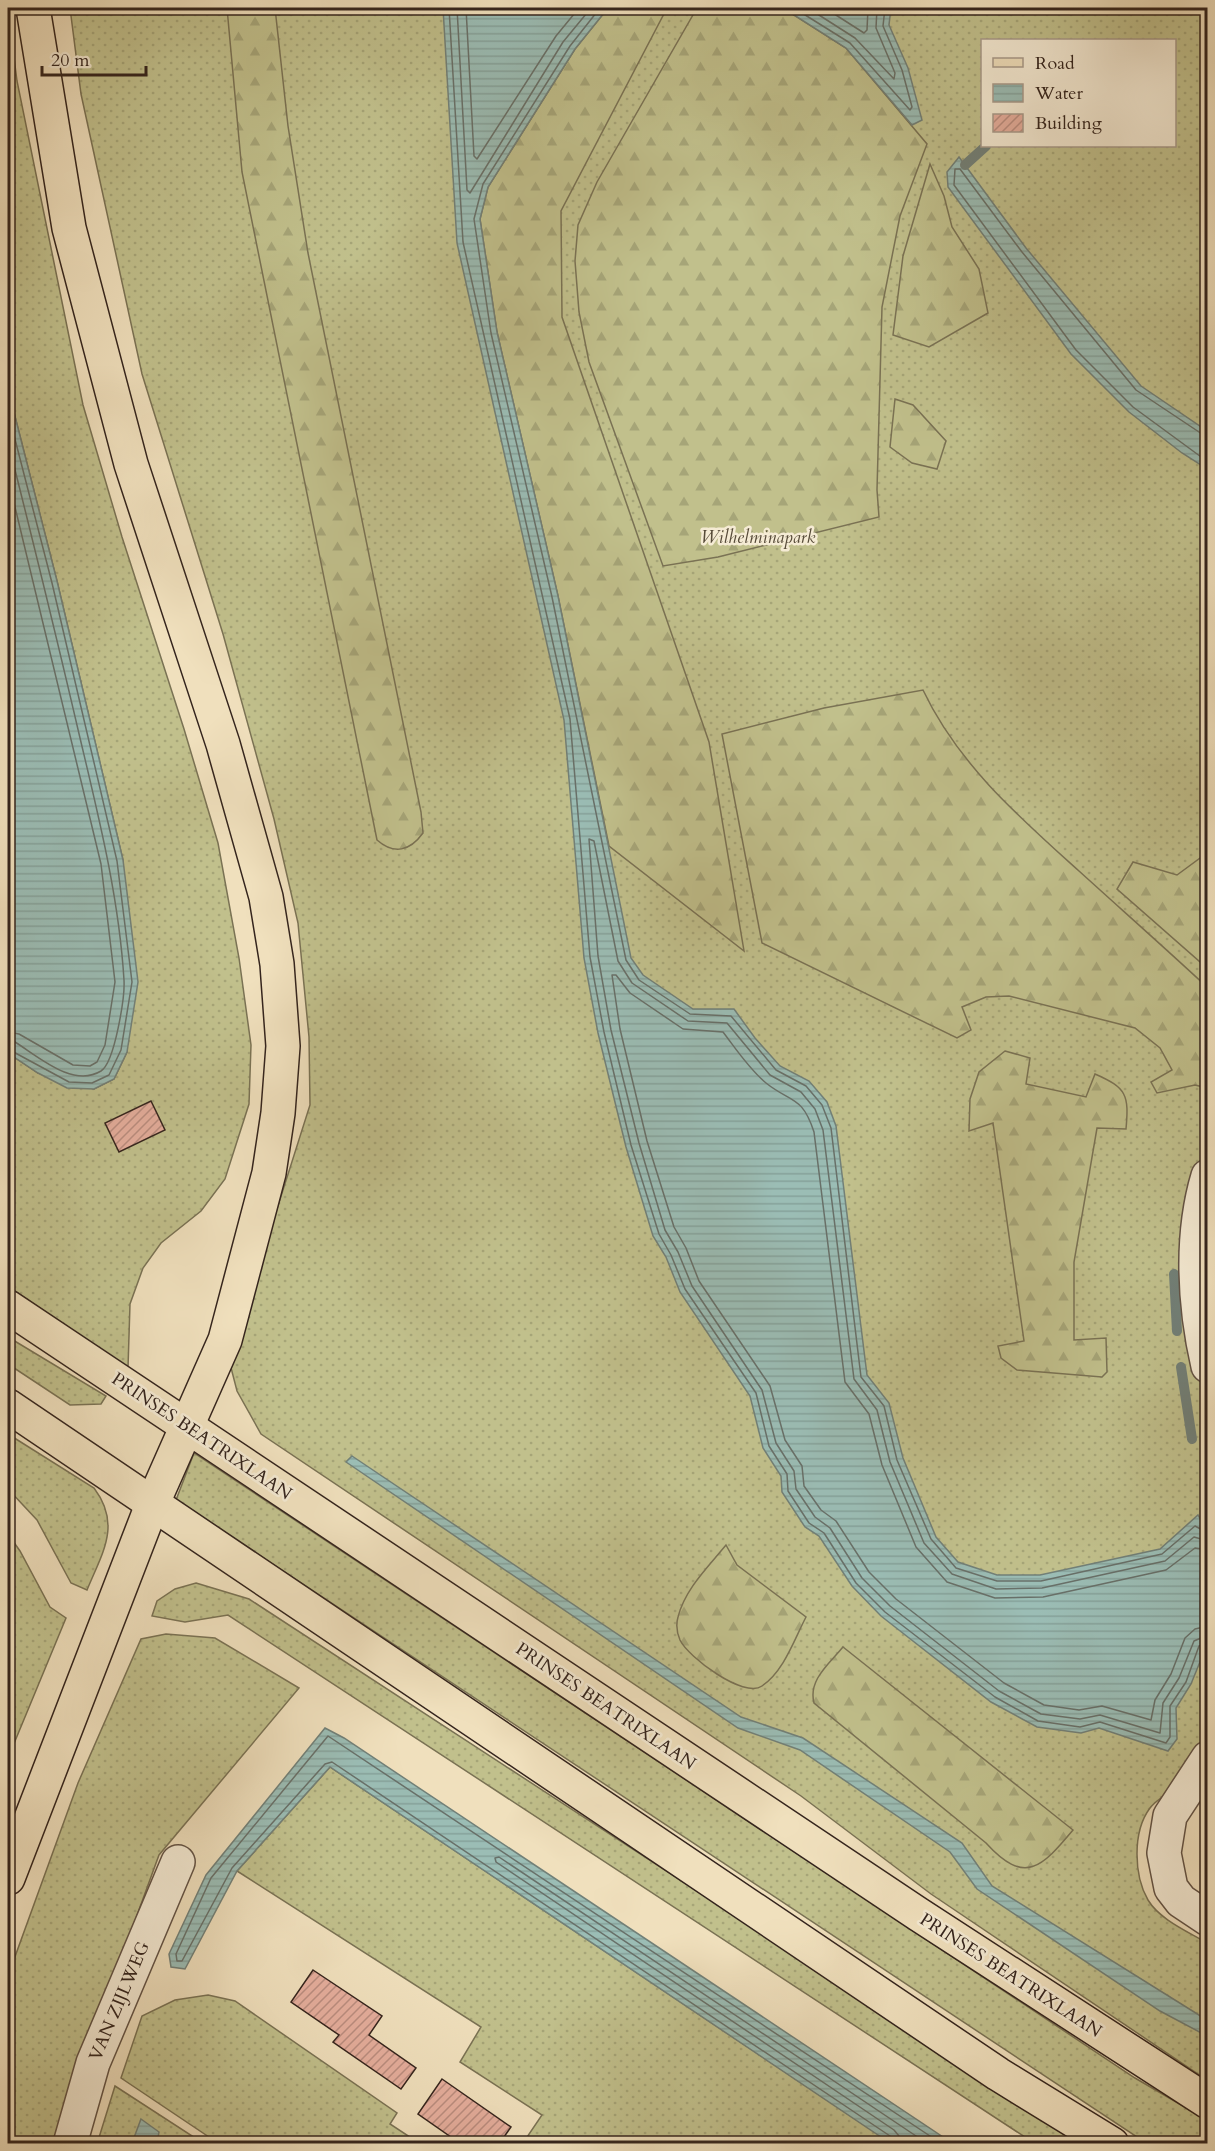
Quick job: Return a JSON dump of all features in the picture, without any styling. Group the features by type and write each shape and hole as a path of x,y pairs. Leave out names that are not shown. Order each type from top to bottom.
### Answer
{"main road":[{"path":"8,1878 152,1505 225,1340 269,1173 278,1113 283,1046 277,964 260,875 223,744 131,464 69,228 33,8"},
{"name":"PRINSES BEATRIXLAAN","path":"8,1307 918,1914 1208,2102"},
{"path":"8,1406 998,2074 1112,2144"}],"street":[{"path":"1208,1176 1201,1199 1196,1274 1208,1366"},
{"path":"1208,1758 1170,1816 1164,1853 1171,1887 1181,1900 1208,1919"},
{"name":"VAN ZIJLWEG","path":"70,2144 93,2063 178,1862"}],"green space":[{"name":"Wilhelminapark","path":"70,8 1207,8 1208,1792 1191,1779 1158,1800 1144,1818 1140,1829 1137,1854 1143,1890 1153,1907 1175,1925 1207,1943 1207,2080 931,1894 801,1796 261,1434 237,1391 229,1360 310,1105 309,1037 298,923 274,819 223,634 142,374 81,94"},
{"path":"227,8 275,8 288,126 308,253 421,812 423,833 413,844 402,849 390,848 377,840 242,172"},
{"path":"608,8 667,8 561,211 562,317 709,742 744,951 609,846 558,596 497,332 480,219 488,187 575,49"},
{"path":"697,8 783,8 846,48 927,144 900,216 882,307 877,490 879,517 718,557 663,566 589,362 579,312 575,261 578,225 597,182"},
{"path":"8,11 17,81 83,405 218,843 239,958 251,1045 249,1104 225,1179 201,1211 161,1243 143,1268 130,1304 128,1368 8,1286 8,1053 38,1073 94,1089 114,1079 127,1052 123,860 57,581 8,389"},
{"path":"930,164 944,196 952,227 979,269 988,313 929,347 893,335 903,256"},
{"path":"895,399 913,405 946,441 937,469 912,463 890,447"},
{"path":"923,690 937,717 972,766 1013,810 1207,987 1207,1088 1195,1085 1157,1093 1151,1082 1172,1070 1160,1048 1135,1028 1009,996 986,997 962,1007 971,1030 957,1038 762,943 722,734 824,708"},
{"path":"1207,853 1207,968 1117,889 1133,862 1177,875"},
{"path":"1005,1051 1030,1058 1026,1084 1086,1097 1095,1074 1120,1089 1126,1100 1126,1129 1097,1128 1074,1262 1074,1340 1106,1338 1107,1372 1102,1377 1017,1370 1001,1358 998,1346 1024,1341 993,1123 969,1131 970,1099 979,1072"},
{"path":"8,1337 106,1396 101,1404 70,1405 8,1364"},
{"path":"8,1434 94,1488 102,1501 107,1514 107,1539 87,1590 71,1583 37,1520 8,1489"},
{"path":"194,1453 1135,2078 1207,2120 1207,2143 1146,2143 176,1500"},
{"path":"8,1534 20,1551 50,1607 66,1618 8,1758"},
{"path":"726,1545 737,1565 806,1617 788,1654 776,1672 762,1686 754,1688 730,1682 705,1665 685,1647 678,1631 678,1617 686,1597"},
{"path":"196,1583 249,1599 1084,2143 1034,2143 228,1615 185,1622 152,1616 157,1601 175,1589"},
{"path":"166,1634 215,1638 299,1688 159,1855 54,2143 8,2143 8,1976 78,1783 141,1639"},
{"path":"843,1647 1073,1830 1052,1854 1032,1866 1022,1868 1012,1864 814,1703 814,1687 817,1680"},
{"path":"330,1767 891,2143 523,2143 542,2115 460,2062 481,2027 237,1871"},
{"path":"208,1995 235,2001 397,2113 390,2124 419,2143 218,2143 121,2078 142,2016 175,2000"},
{"path":"115,2086 203,2143 97,2144"}],"water":[{"path":"443,8 608,8 575,49 488,187 480,219 497,332 558,596 631,958 643,975 693,1009 734,1009 755,1038 780,1066 809,1081 827,1102 836,1126 867,1375 889,1403 903,1458 936,1537 958,1562 997,1575 1040,1575 1160,1549 1198,1515 1207,1531 1206,1647 1191,1684 1176,1708 1177,1739 1168,1751 1099,1728 1081,1733 1037,1727 991,1702 881,1616 852,1586 819,1536 805,1527 782,1492 781,1476 763,1448 750,1396 680,1292 666,1257 653,1236 626,1147 598,1033 584,958 564,720 457,243"},
{"path":"783,8 891,8 889,25 908,68 922,120 912,125 846,48"},
{"path":"959,157 1026,248 1141,386 1207,431 1207,469 1182,453 1129,412 1071,354 948,187 947,172"},
{"path":"8,389 57,581 123,860 138,982 127,1052 114,1079 94,1089 67,1088 38,1073 8,1053"},
{"path":"352,1456 741,1717 803,1738 962,1843 992,1886 1207,2020 1207,2036 1160,2011 977,1889 950,1852 800,1750 738,1728 346,1462"},
{"path":"325,1728 344,1738 952,2143 890,2143 330,1767 237,1871 185,1969 171,1967 169,1954 206,1875"},
{"path":"141,2119 159,2132 157,2143 132,2143"}],"building":[{"path":"151,1101 165,1130 119,1152 105,1123"},
{"path":"313,1970 382,2016 369,2035 416,2068 401,2089 333,2042 339,2035 291,2002"},
{"path":"442,2079 511,2127 499,2144 461,2144 418,2114"}],"waterway":[{"path":"965,165 985,147"},
{"path":"1174,1274 1177,1331"},
{"path":"1181,1367 1192,1439"}]}
